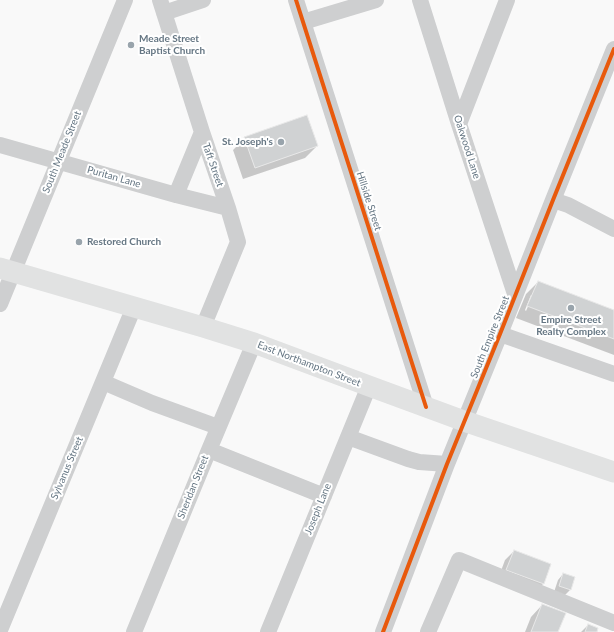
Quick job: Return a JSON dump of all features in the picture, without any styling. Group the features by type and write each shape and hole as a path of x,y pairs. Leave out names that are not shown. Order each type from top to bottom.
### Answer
{"main road":[{"name":"East Northampton Street","path":"7,270 254,343 464,421 614,472"}],"street":[{"name":"South Meade Street","path":"0,304 7,270 59,161 125,0"},
{"path":"162,7 203,0"},
{"name":"Hillside Street","path":"296,0 426,407"},
{"path":"303,22 376,0"},
{"name":"Oakwood Lane","path":"420,0 515,294"},
{"path":"459,124 507,0"},
{"name":"Taft Street","path":"162,7 238,242 203,327"},
{"name":"South Empire Street","path":"383,632 447,464 553,200 609,74 614,49"},
{"path":"176,195 202,132"},
{"name":"Puritan Lane","path":"0,145 176,195 228,208"},
{"path":"553,200 568,205 614,229"},
{"name":"Sylvanus Street","path":"0,630 134,307"},
{"path":"500,334 614,374"},
{"name":"Sheridan Street","path":"134,632 208,450 254,343"},
{"path":"103,382 152,403 218,427"},
{"name":"Joseph Lane","path":"268,632 369,386"},
{"path":"348,437 408,460 447,464"},
{"path":"208,450 324,496"},
{"path":"428,632 459,560 614,623"}],"building":[{"name":"St. Joseph's","path":"307,115 318,146 255,168 244,137"},
{"name":"Empire Street Realty Complex","path":"538,281 614,310 614,339 527,306"},
{"path":"514,550 551,564 544,584 506,570"},
{"path":"563,573 575,577 571,590 559,586"},
{"path":"542,604 566,613 558,632 531,632"},
{"path":"588,624 598,628 597,632 585,632"}],"cycle path":[{"path":"296,0 426,407"},
{"path":"383,632 447,464 614,49"}],"place":[{"name":"Meade Street Baptist Church","path":"131,45"},
{"name":"St. Joseph's","path":"281,142"},
{"name":"Restored Church","path":"79,242"},
{"name":"Empire Street Realty Complex","path":"571,308"}]}
